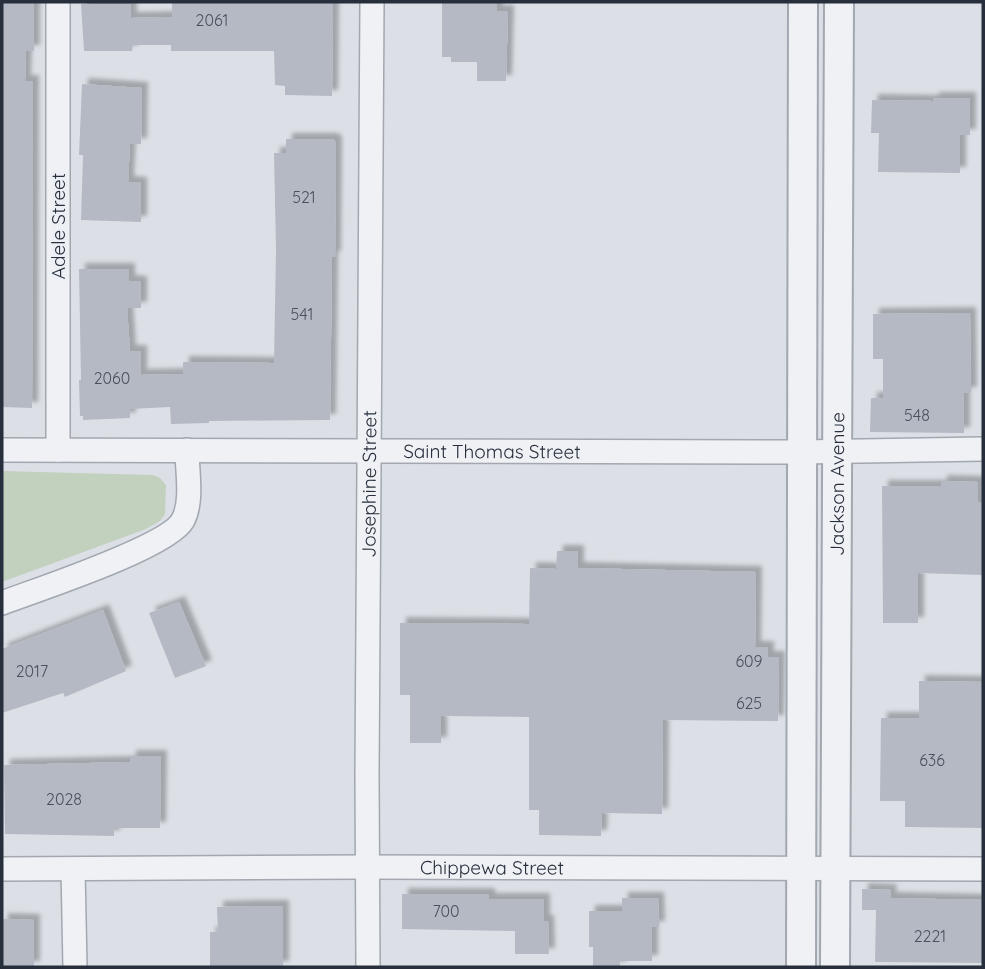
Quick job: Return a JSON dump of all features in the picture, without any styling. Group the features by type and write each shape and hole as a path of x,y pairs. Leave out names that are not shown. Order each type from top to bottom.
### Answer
{"street":[{"name":"Adele Street","path":"58,2 58,450"},
{"name":"Josephine Street","path":"368,967 373,2"},
{"name":"Jackson Avenue","path":"801,967 803,2"},
{"name":"Jackson Avenue","path":"835,967 835,450 839,2"},
{"name":"Saint Thomas Street","path":"2,450 801,452 983,449"},
{"path":"2,603 145,549 170,535 183,521 188,504 187,450"},
{"name":"Chippewa Street","path":"2,869 983,869"},
{"path":"73,869 75,967"}],"green space":[{"path":"2,471 153,475 166,485 165,514 160,521 146,529 2,582"}],"building":[{"path":"2,2 34,3 34,51 26,51 25,81 33,81 32,408 2,407"},
{"path":"172,2 333,2 332,96 285,95 285,86 275,85 274,51 171,51 171,45 133,45 132,51 84,51 81,4 131,4 131,18 172,17"},
{"path":"442,2 497,2 497,11 508,11 506,81 477,81 477,62 451,62 451,57 442,57"},
{"path":"82,84 142,88 141,144 130,144 128,182 141,183 141,222 81,220 83,155 79,155"},
{"path":"933,98 970,98 970,135 960,135 960,173 878,172 879,133 871,133 872,100 933,101"},
{"path":"286,139 332,139 336,142 330,420 171,424 170,407 130,409 130,418 83,420 83,416 80,416 79,380 79,269 129,269 129,281 141,282 141,308 127,308 130,351 141,351 141,375 183,374 183,362 274,363 274,153 286,153"},
{"path":"970,313 971,393 964,393 964,433 870,432 871,398 883,398 883,359 873,359 873,314"},
{"path":"941,481 978,482 978,502 983,502 983,575 918,573 918,623 883,623 882,486 941,486"},
{"path":"557,551 578,551 578,568 756,572 755,647 768,647 768,657 779,657 778,721 663,720 662,814 602,813 601,836 539,835 539,810 529,810 529,717 441,716 441,743 410,743 410,695 400,695 400,623 529,624 530,568 556,569"},
{"path":"179,602 206,666 175,678 149,613"},
{"path":"103,610 126,671 65,697 63,693 2,713 2,649"},
{"path":"919,681 983,682 983,828 905,827 905,801 880,801 881,718 919,718"},
{"path":"130,756 161,756 160,828 114,828 114,836 5,834 4,765 130,762"},
{"path":"862,889 891,890 890,898 983,900 983,963 875,962 876,910 862,910"},
{"path":"402,894 489,894 489,899 544,899 549,954 515,954 515,931 402,929"},
{"path":"622,898 658,898 659,927 652,927 652,961 620,961 620,967 593,967 593,947 589,947 589,911 622,911"},
{"path":"283,906 283,967 210,967 210,932 218,932 217,907"},
{"path":"2,919 34,920 34,967 2,967"}]}
